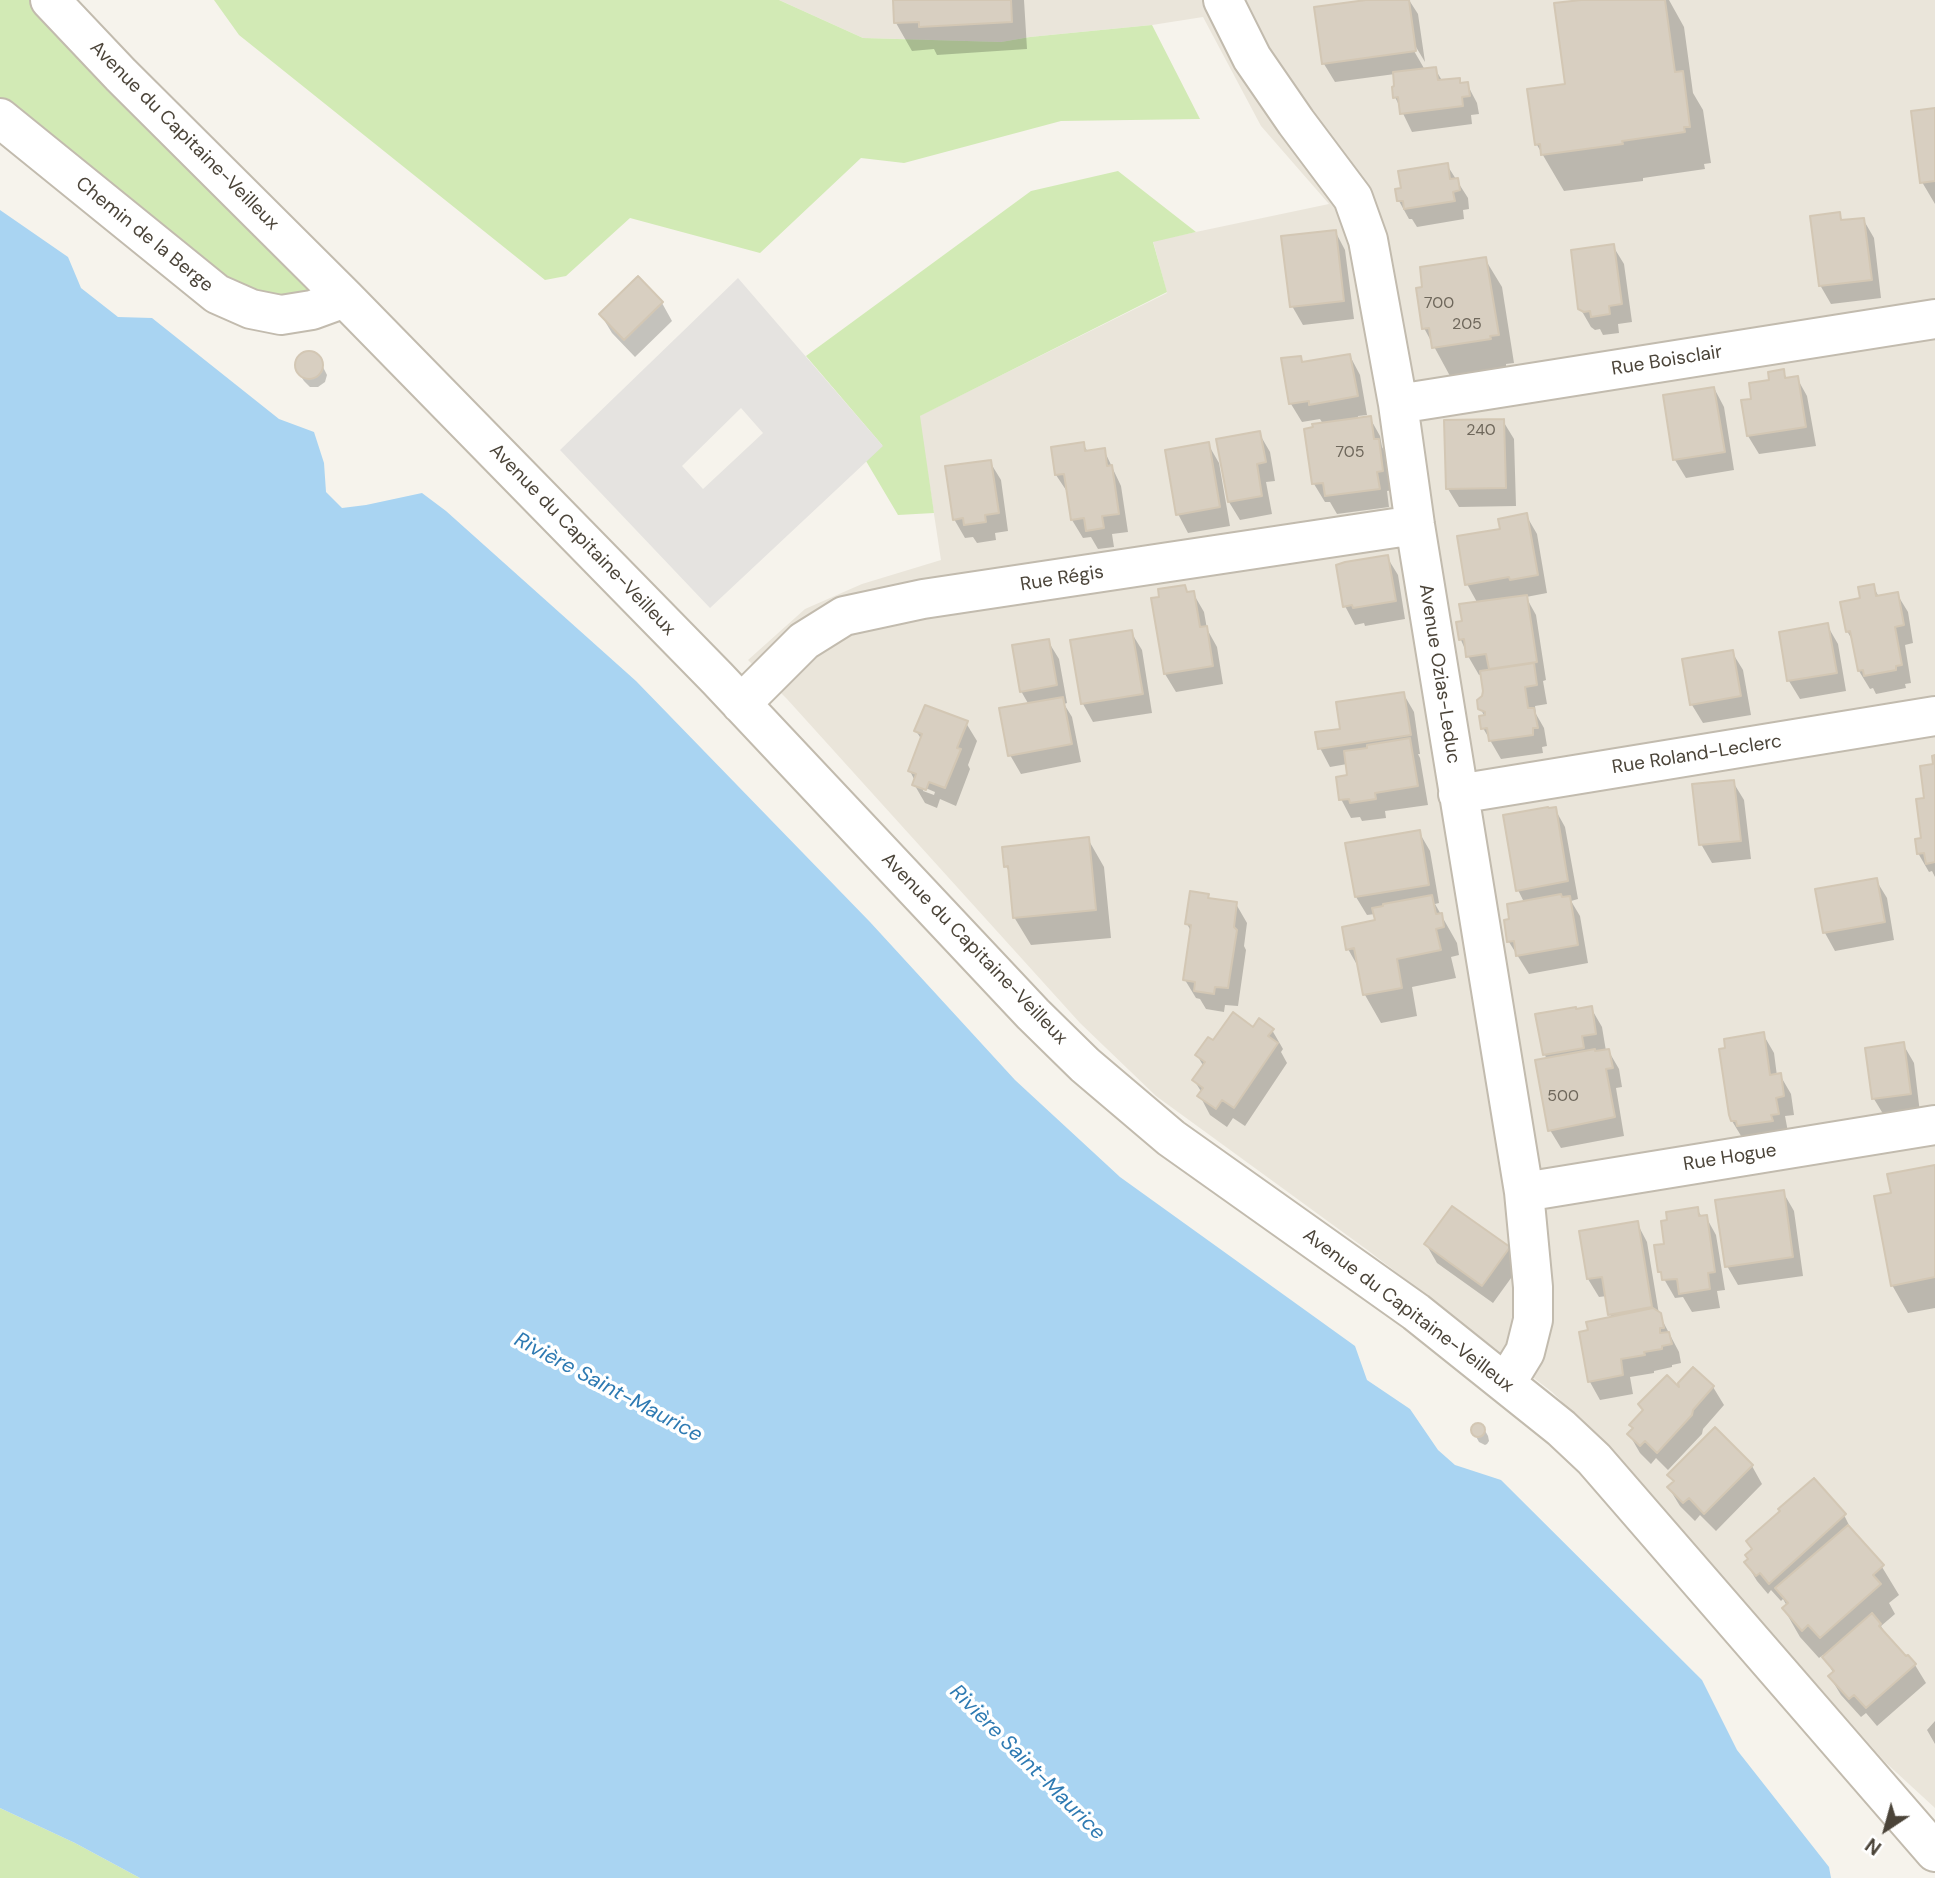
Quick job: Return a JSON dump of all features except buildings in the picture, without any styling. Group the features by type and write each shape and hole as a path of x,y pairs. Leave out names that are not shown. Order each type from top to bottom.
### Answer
{"street":[{"name":"Avenue du Capitaine-Veilleux","path":"50,0 741,704 1033,1014 1085,1065 1171,1138 1416,1312 1561,1428 1594,1459 1935,1852"},
{"name":"Avenue Ozias-Leduc","path":"1223,0 1252,58 1353,198 1368,240 1398,404 1458,794 1524,1192 1534,1320 1525,1352 1506,1383"},
{"name":"Chemin de la Berge","path":"0,118 217,295 251,309 281,314 312,310 345,298"},
{"name":"Rue Boisclair","path":"1398,404 1935,319"},
{"name":"Rue Régis","path":"741,704 804,641 844,616 923,599 1415,525"},
{"name":"Rue Roland-Leclerc","path":"1458,794 1935,716"},
{"name":"Rue Hogue","path":"1524,1192 1935,1125"}],"shaded area":[{"path":"779,0 1935,0 1935,1808 1885,1762 1615,1454 1552,1392 1366,1249 1156,1096 1080,1023 787,699 748,660 805,609 862,584 941,560 919,416 1167,293 1153,241 1329,204 1261,126 1203,17 1001,42 863,38"},
{"path":"738,278 883,446 710,608 560,450","holes":["741,408 763,433 703,489 682,466"]}],"green space":[{"path":"0,0 50,0 345,298 251,309 0,118"},
{"path":"214,0 779,0 863,38 1001,42 1152,25 1200,119 1061,121 904,163 861,158 760,253 630,218 566,276 545,280 239,35"},
{"path":"1118,171 1196,232 1153,242 1167,292 920,416 934,513 898,515 866,461 882,445 806,356 1031,191"},
{"path":"0,1808 75,1843 140,1878 0,1878"}],"water":[{"name":"Rivière Saint-Maurice","path":"0,210 68,257 81,288 118,317 152,318 279,419 314,432 324,463 326,492 342,508 422,493 446,511 636,681 870,922 1015,1080 1120,1177 1355,1346 1367,1380 1410,1409 1438,1450 1455,1465 1501,1480 1702,1680 1737,1750 1829,1867 1831,1878 140,1878 75,1843 0,1808"}]}
